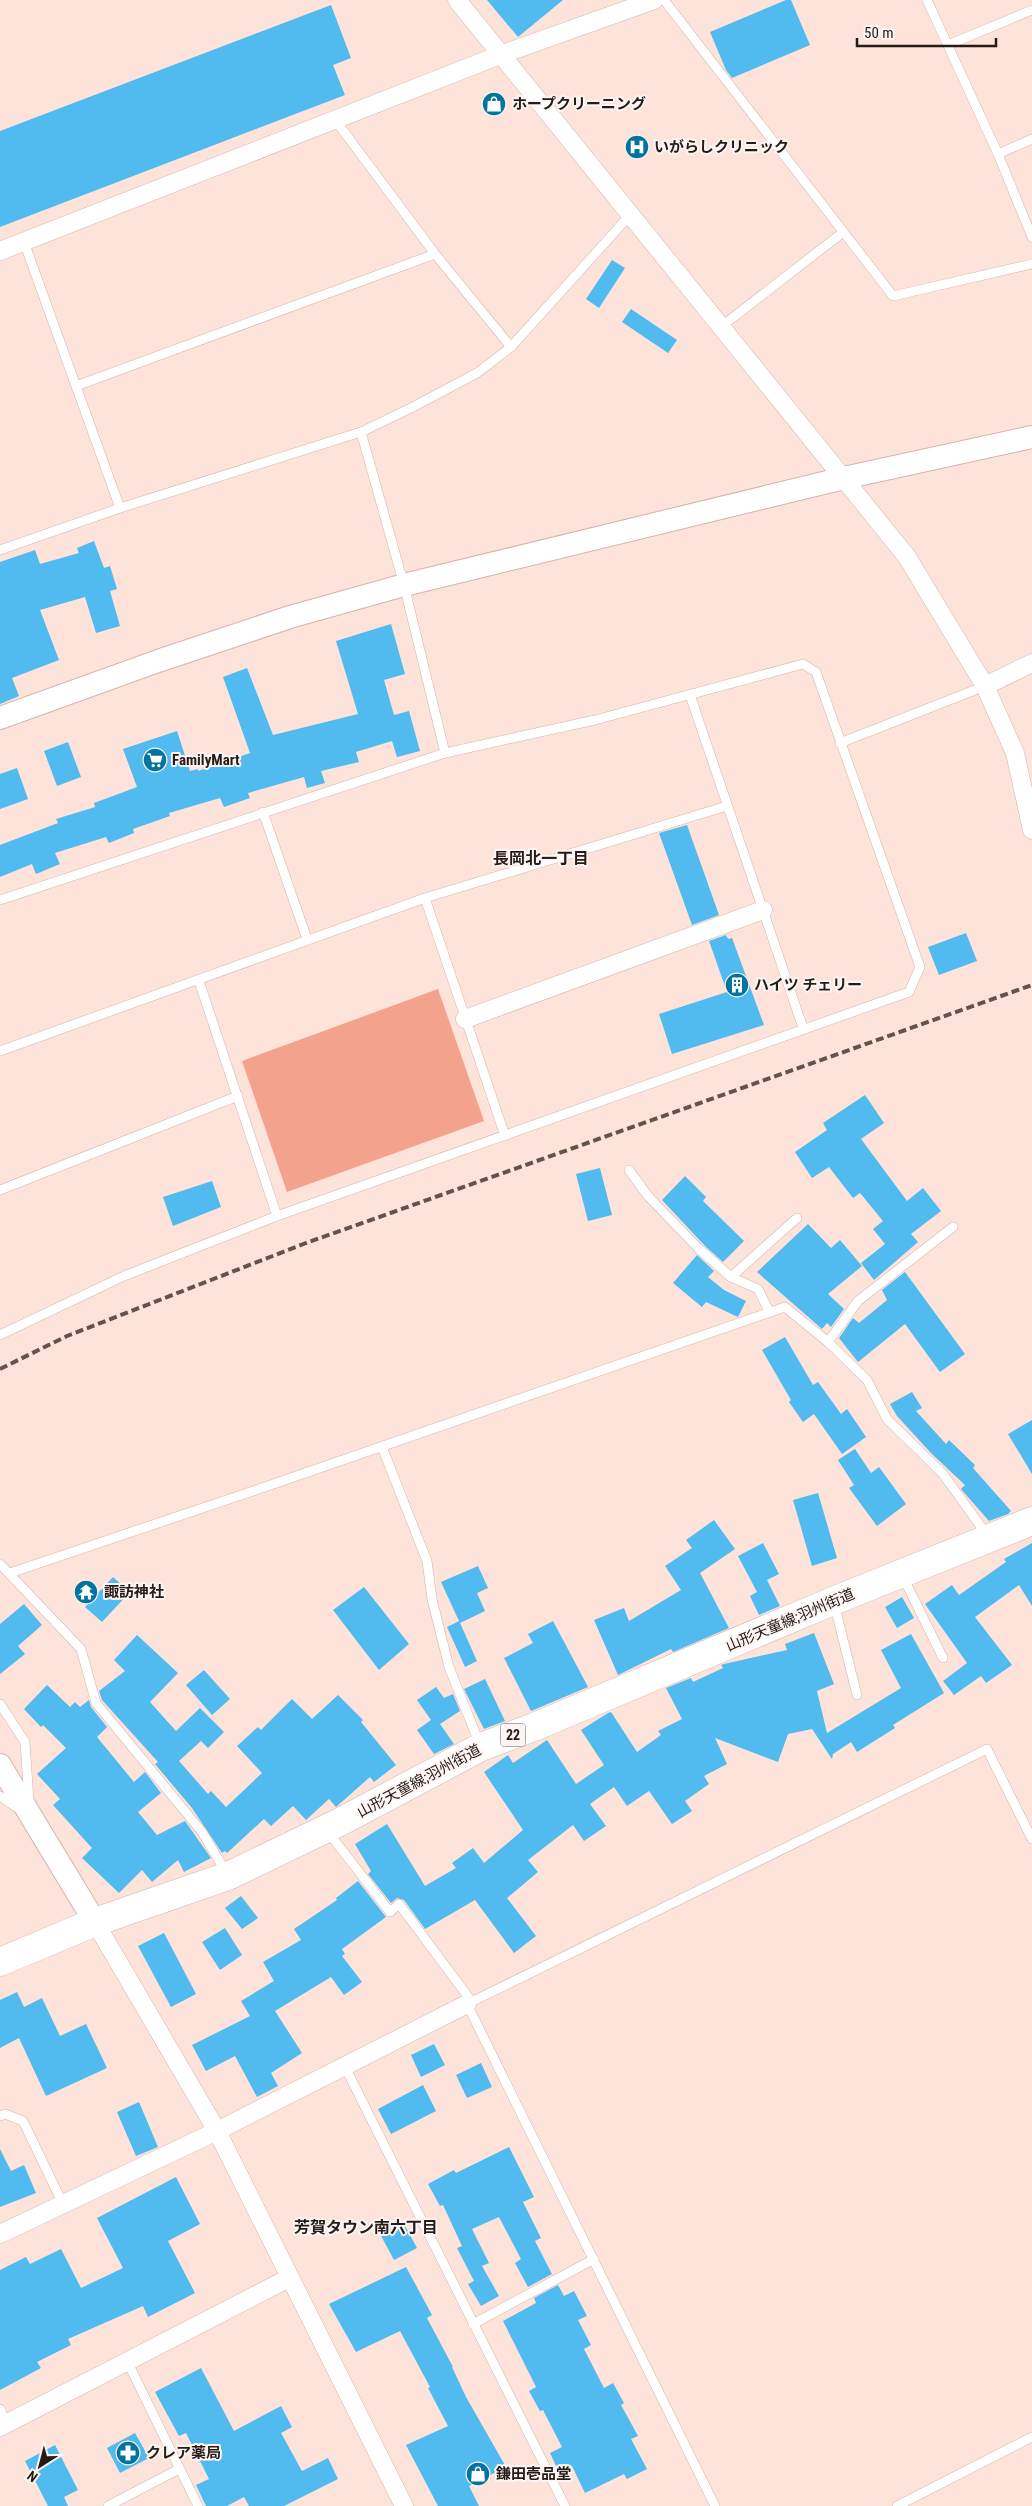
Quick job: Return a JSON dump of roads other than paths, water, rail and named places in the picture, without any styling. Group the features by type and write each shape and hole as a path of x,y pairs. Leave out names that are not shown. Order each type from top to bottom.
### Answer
{"main road":[{"name":"山形天童線;羽州街道","path":"0,1962 96,1922 228,1876 326,1829 481,1747 534,1728 833,1601 990,1539 1032,1520"}],"street":[{"path":"457,0 907,557 985,686 1014,753 1032,830"},
{"path":"0,251 336,121 500,55 654,0"},
{"path":"0,718 158,661 290,617 404,585 844,478 1032,437"},
{"path":"985,686 1032,663"},
{"path":"466,1019 762,910"},
{"path":"0,1765 96,1922 218,2131 289,2278 404,2506"},
{"path":"0,2234 218,2131 469,2003"},
{"path":"2,2420 128,2363 289,2278"}],"lane":[{"path":"664,0 842,233 893,296 1032,264"},
{"path":"927,0 998,154 1032,237"},
{"path":"948,45 1032,10"},
{"path":"336,121 435,254 511,347"},
{"path":"998,154 1032,139"},
{"path":"0,550 120,508 362,432 477,373 511,347 630,215"},
{"path":"722,326 842,233"},
{"path":"24,242 120,508"},
{"path":"76,386 435,254"},
{"path":"362,432 404,585 445,753"},
{"path":"0,900 445,753 595,720 803,664 816,672 920,967 909,992 276,1216 124,1276 0,1334"},
{"path":"840,743 985,686"},
{"path":"690,695 726,806 803,1028"},
{"path":"0,1051 199,981 307,939 425,898 726,806"},
{"path":"263,812 307,939"},
{"path":"425,898 505,1136"},
{"path":"199,981 276,1216"},
{"path":"0,1190 238,1096"},
{"path":"629,1170 648,1196 699,1249 731,1277 758,1289 769,1310"},
{"path":"731,1277 797,1218"},
{"path":"828,1342 858,1301 953,1227"},
{"path":"10,1572 382,1447 769,1310 785,1307 828,1342 867,1380 887,1419 943,1474 990,1539"},
{"path":"382,1447 427,1561 432,1599 449,1668 481,1747"},
{"path":"0,1564 10,1572 81,1649 96,1703 202,1832 228,1876"},
{"path":"901,1574 943,1658"},
{"path":"833,1601 857,1694"},
{"path":"0,1704 25,1742 30,1816"},
{"path":"469,2003 987,1749 1032,1839"},
{"path":"0,1796 30,1816"},
{"path":"326,1829 390,1912 399,1904 469,2003 715,2506"},
{"path":"345,2067 564,2506"},
{"path":"0,2116 5,2114 23,2121 63,2204"},
{"path":"473,2324 594,2259"},
{"path":"128,2363 198,2506"},
{"path":"897,2506 1032,2437"},
{"path":"108,2506 179,2470"}],"railway":[{"path":"0,1369 67,1336 306,1243 1032,985"}],"place":[{"name":"ホープクリーニング","path":"494,104"},
{"name":"いがらしクリニック","path":"637,147"},
{"name":"FamilyMart","path":"155,760"},
{"name":"ハイツ チェリー","path":"737,985"},
{"name":"諏訪神社","path":"86,1592"},
{"name":"クレア薬局","path":"128,2453"},
{"name":"鎌田壱品堂","path":"478,2474"}],"district":[{"name":"長岡北一丁目","path":"541,858"},
{"name":"芳賀タウン南六丁目","path":"366,2227"}]}
